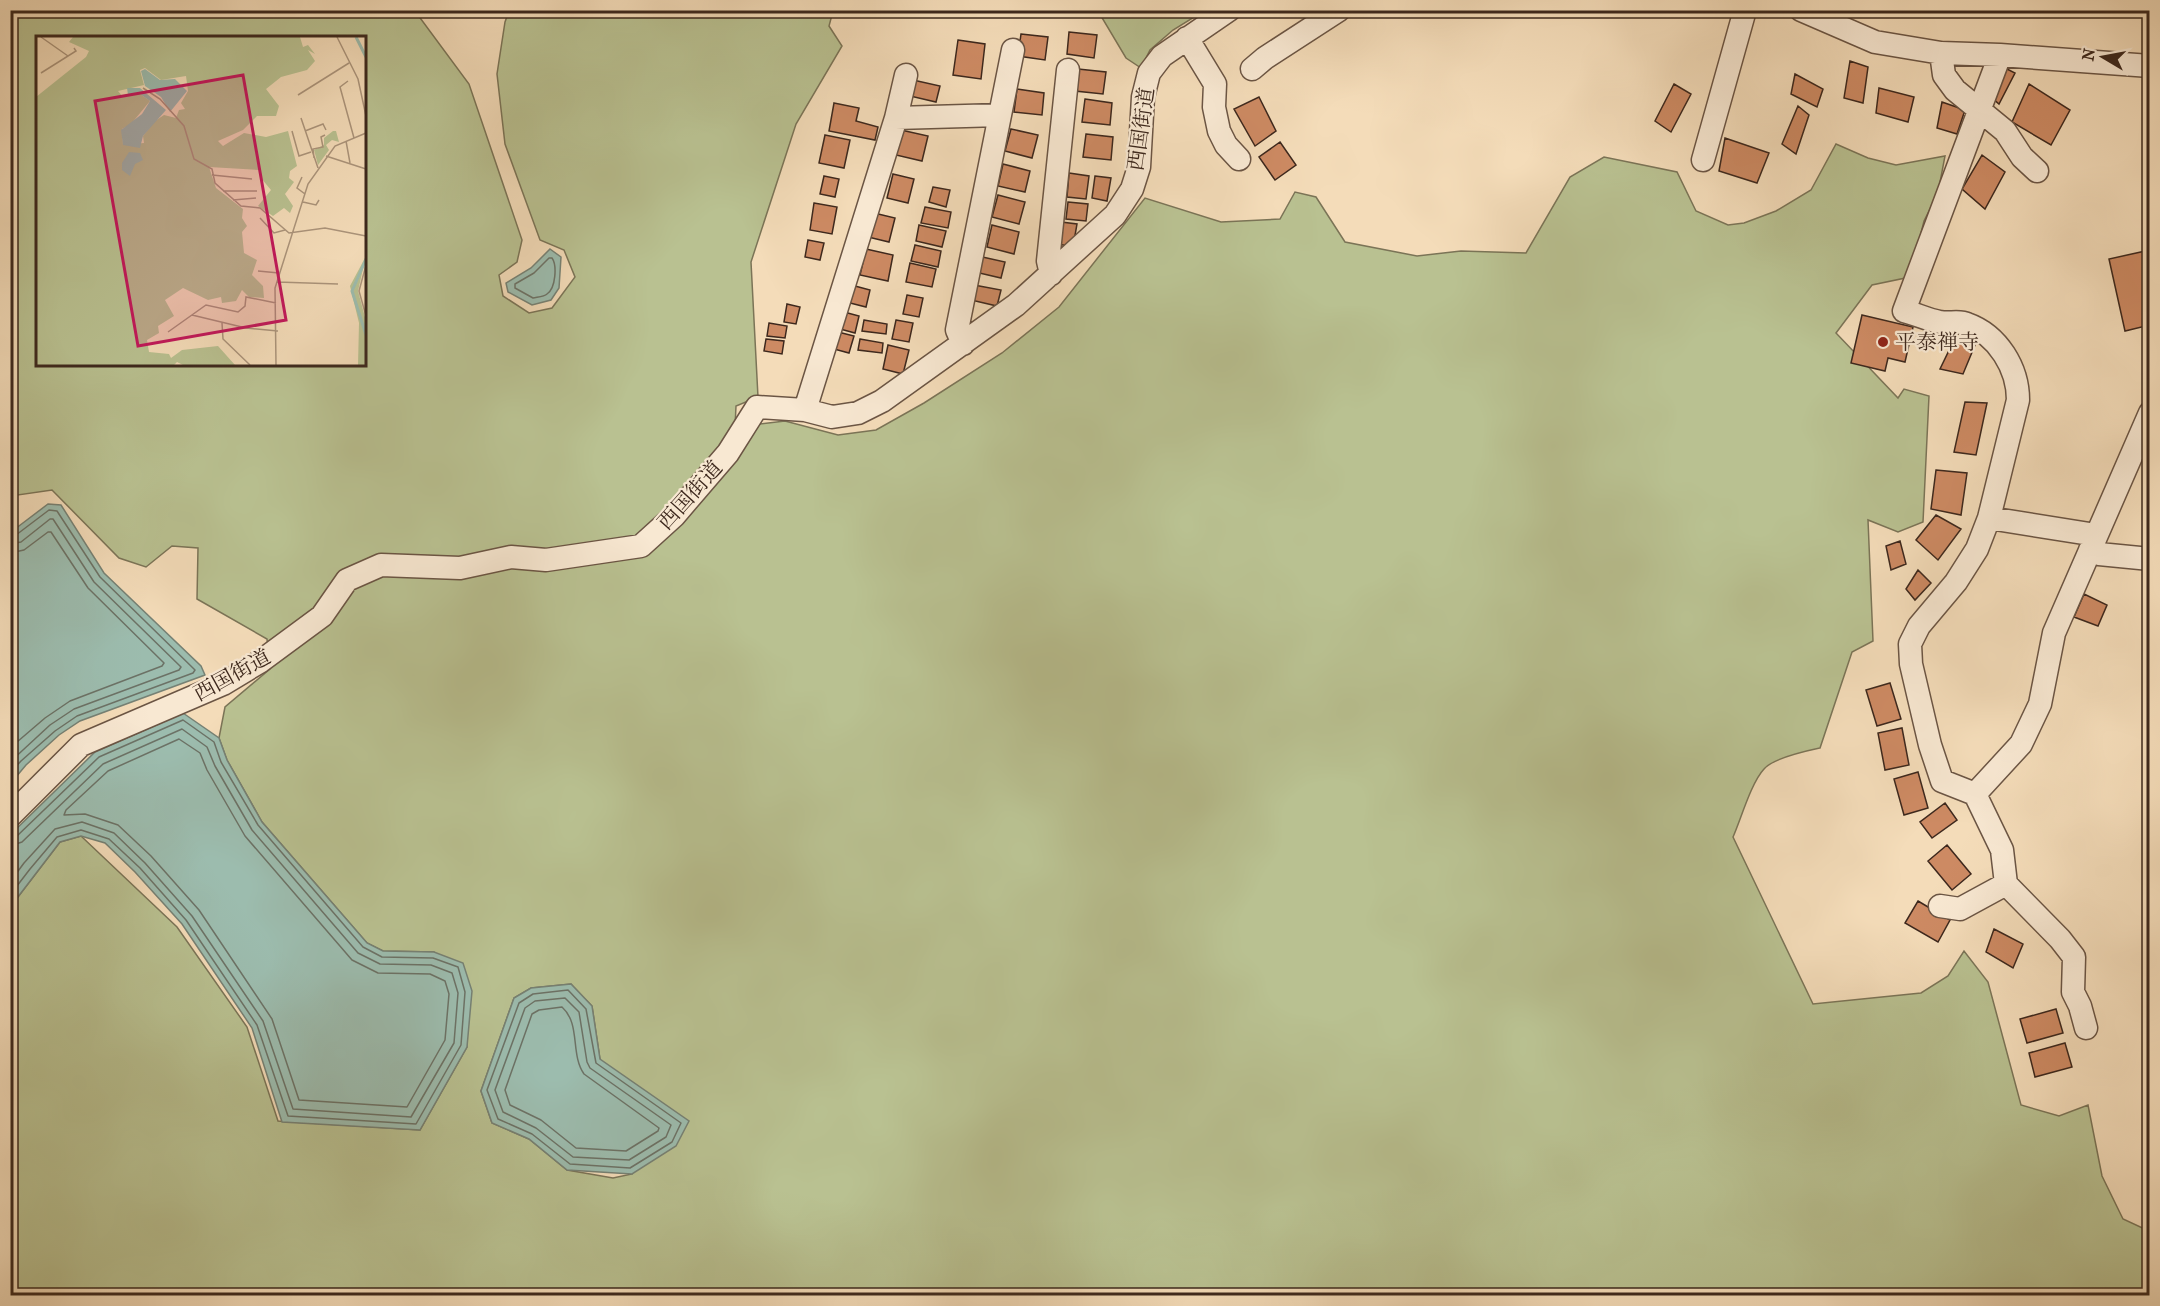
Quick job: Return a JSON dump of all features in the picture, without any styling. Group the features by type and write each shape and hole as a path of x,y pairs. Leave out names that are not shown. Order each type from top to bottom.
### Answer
{"street":[{"name":"西国街道","path":"10,816 81,745 223,684 261,661 322,616 347,580 381,565 460,568 511,557 546,560 641,546 674,516 728,453 757,407 805,410 832,417 858,413 882,401 1016,305 1114,215 1132,189 1138,167 1143,97 1149,73 1162,56 1229,10"},
{"path":"1252,69 1265,58 1339,10"},
{"path":"1703,160 1745,10"},
{"path":"1814,13 1875,42 1941,53 2150,66"},
{"path":"1186,38 1215,84 1214,107 1219,131 1226,145 1239,159"},
{"path":"963,344 957,330 1013,50"},
{"path":"1941,53 1944,75 1955,90 2005,131 2022,157 2037,171"},
{"path":"2000,55 1905,310 1940,322 1965,322 1999,345 2018,388 2018,400 1989,518 1977,549 1956,582 1918,626 1910,644 1911,664 1927,735 1942,782 1975,794 2002,850 2006,884 2060,939 2073,957 2073,992 2080,1006 2086,1028"},
{"path":"1051,274 1048,261 1068,70"},
{"path":"805,410 896,118 906,75"},
{"path":"896,118 1000,115"},
{"path":"1975,794 2021,744 2040,704 2054,633 2150,413"},
{"path":"1989,518 2093,542"},
{"path":"2093,542 2099,554 2150,559"},
{"path":"1940,906 1960,909 2006,884"}],"green space":[{"path":"11,11 415,11 469,84 522,240 517,262 499,275 503,296 529,313 552,308 575,277 564,250 540,240 505,144 497,74 505,22 509,11 833,11 829,26 842,46 796,124 751,262 758,397 736,406 735,427 785,421 838,435 876,430 924,403 1002,353 1059,307 1145,198 1221,222 1280,219 1295,192 1316,197 1345,242 1417,256 1461,251 1526,253 1570,177 1604,157 1677,172 1696,211 1728,225 1744,223 1776,211 1811,190 1836,144 1868,158 1896,165 1945,156 1938,193 1924,221 1910,277 1872,285 1836,333 1898,398 1904,389 1929,396 1923,522 1898,532 1868,520 1873,641 1852,652 1820,748 1782,758 1764,769 1751,792 1733,837 1813,1004 1921,993 1948,976 1964,951 1988,982 2021,1105 2059,1116 2088,1105 2102,1176 2123,1219 2149,1231 2149,1295 11,1295 11,906 60,842 81,836 177,927 247,1027 278,1121 420,1130 467,1047 434,952 383,951 367,943 262,822 227,760 219,738 225,707 270,669 267,639 197,599 198,548 172,546 146,567 119,558 52,490 11,496","holes":["571,984 592,1006 600,1059 632,1174 613,1178 567,1170 529,1139 492,1123 481,1091 514,998 531,988"]},
{"path":"1098,11 1204,11 1173,30 1150,50 1141,68 1126,58"}],"water":[{"path":"550,249 561,257 559,288 551,300 532,305 508,292 506,283 531,268"},
{"path":"48,504 61,505 104,573 201,666 205,675 80,721 59,735 26,765 11,783 11,532"},
{"path":"183,713 219,738 227,760 262,822 367,943 383,951 434,952 463,963 472,991 467,1047 420,1130 282,1122 252,1028 182,924 105,843 81,836 60,842 11,906 11,834 95,752"},
{"path":"571,984 592,1006 600,1059 689,1121 676,1146 632,1174 567,1170 529,1139 492,1123 481,1091 514,998 531,988"}],"building":[{"path":"1069,32 1097,35 1094,58 1067,54"},
{"path":"1021,34 1048,37 1045,60 1018,56"},
{"path":"958,40 985,44 981,79 953,75"},
{"path":"1850,61 1868,67 1863,103 1844,98"},
{"path":"2005,68 2015,73 1999,104 1991,97"},
{"path":"1078,69 1106,72 1103,94 1075,91"},
{"path":"1795,74 1823,89 1817,107 1791,94"},
{"path":"913,80 940,86 936,102 910,96"},
{"path":"1674,84 1691,94 1671,132 1655,121"},
{"path":"2029,84 2070,110 2051,145 2012,122"},
{"path":"1879,88 1914,97 1908,122 1876,113"},
{"path":"1017,89 1044,93 1042,115 1014,112"},
{"path":"1259,97 1276,131 1255,146 1234,109"},
{"path":"1085,99 1112,103 1110,125 1082,122"},
{"path":"1942,102 1965,110 1957,134 1937,128"},
{"path":"834,103 859,108 856,121 878,127 875,140 829,131"},
{"path":"1798,106 1809,115 1796,154 1782,144"},
{"path":"1011,129 1038,135 1032,158 1005,151"},
{"path":"901,130 928,136 922,161 896,155"},
{"path":"1086,134 1113,137 1111,160 1083,157"},
{"path":"825,135 850,140 844,168 819,163"},
{"path":"1725,138 1769,153 1757,183 1719,171"},
{"path":"1280,142 1296,165 1275,180 1259,157"},
{"path":"1982,155 2005,172 1985,209 1962,189"},
{"path":"1003,164 1030,171 1025,192 998,186"},
{"path":"1069,173 1089,176 1086,199 1067,197"},
{"path":"893,174 914,179 908,203 887,198"},
{"path":"824,176 839,179 835,197 820,194"},
{"path":"1095,176 1111,178 1107,201 1092,198"},
{"path":"933,187 950,190 946,207 929,202"},
{"path":"998,195 1025,202 1019,224 992,217"},
{"path":"1068,202 1088,204 1086,221 1066,219"},
{"path":"814,203 837,207 832,234 810,230"},
{"path":"925,207 951,212 948,228 921,223"},
{"path":"874,213 895,218 889,242 868,237"},
{"path":"1061,222 1077,224 1073,247 1058,244"},
{"path":"919,225 946,231 942,247 916,241"},
{"path":"992,225 1019,232 1014,254 987,247"},
{"path":"808,240 824,243 820,260 805,257"},
{"path":"915,245 941,251 938,267 911,261"},
{"path":"866,249 893,255 888,281 860,275"},
{"path":"2150,250 2150,325 2125,331 2109,259"},
{"path":"978,256 1005,262 1001,278 975,272"},
{"path":"910,263 936,269 932,287 906,282"},
{"path":"974,285 1001,290 997,306 971,300"},
{"path":"855,286 870,290 866,307 850,303"},
{"path":"907,295 923,298 919,317 903,314"},
{"path":"787,304 800,307 796,324 784,322"},
{"path":"844,312 859,316 855,333 840,329"},
{"name":"平泰禅寺","path":"1862,315 1913,327 1905,362 1888,358 1885,371 1851,363"},
{"path":"864,320 887,324 886,334 862,331"},
{"path":"896,320 913,323 909,342 892,339"},
{"path":"769,323 787,326 785,338 767,336"},
{"path":"838,332 854,336 849,353 834,349"},
{"path":"1956,336 1975,345 1963,374 1940,369"},
{"path":"766,339 784,341 782,354 764,351"},
{"path":"860,339 883,343 882,353 858,350"},
{"path":"888,345 909,350 903,374 883,369"},
{"path":"1965,402 1987,403 1976,455 1954,452"},
{"path":"1936,470 1967,473 1961,515 1931,509"},
{"path":"1936,515 1961,529 1938,560 1916,540"},
{"path":"1900,541 1906,564 1891,570 1886,546"},
{"path":"1918,570 1931,583 1915,600 1906,589"},
{"path":"2084,594 2107,605 2098,626 2074,617"},
{"path":"1890,683 1901,719 1877,726 1866,690"},
{"path":"1902,728 1909,765 1885,770 1878,733"},
{"path":"1918,772 1928,808 1904,815 1894,779"},
{"path":"1945,803 1957,820 1932,838 1920,822"},
{"path":"1947,845 1971,874 1952,890 1928,861"},
{"path":"1918,901 1950,920 1938,942 1905,923"},
{"path":"1994,929 2023,944 2013,968 1986,952"},
{"path":"2056,1009 2063,1033 2027,1043 2020,1019"},
{"path":"2065,1043 2072,1067 2035,1077 2029,1053"}],"place":[{"name":"平泰禅寺","path":"1883,342"}]}
